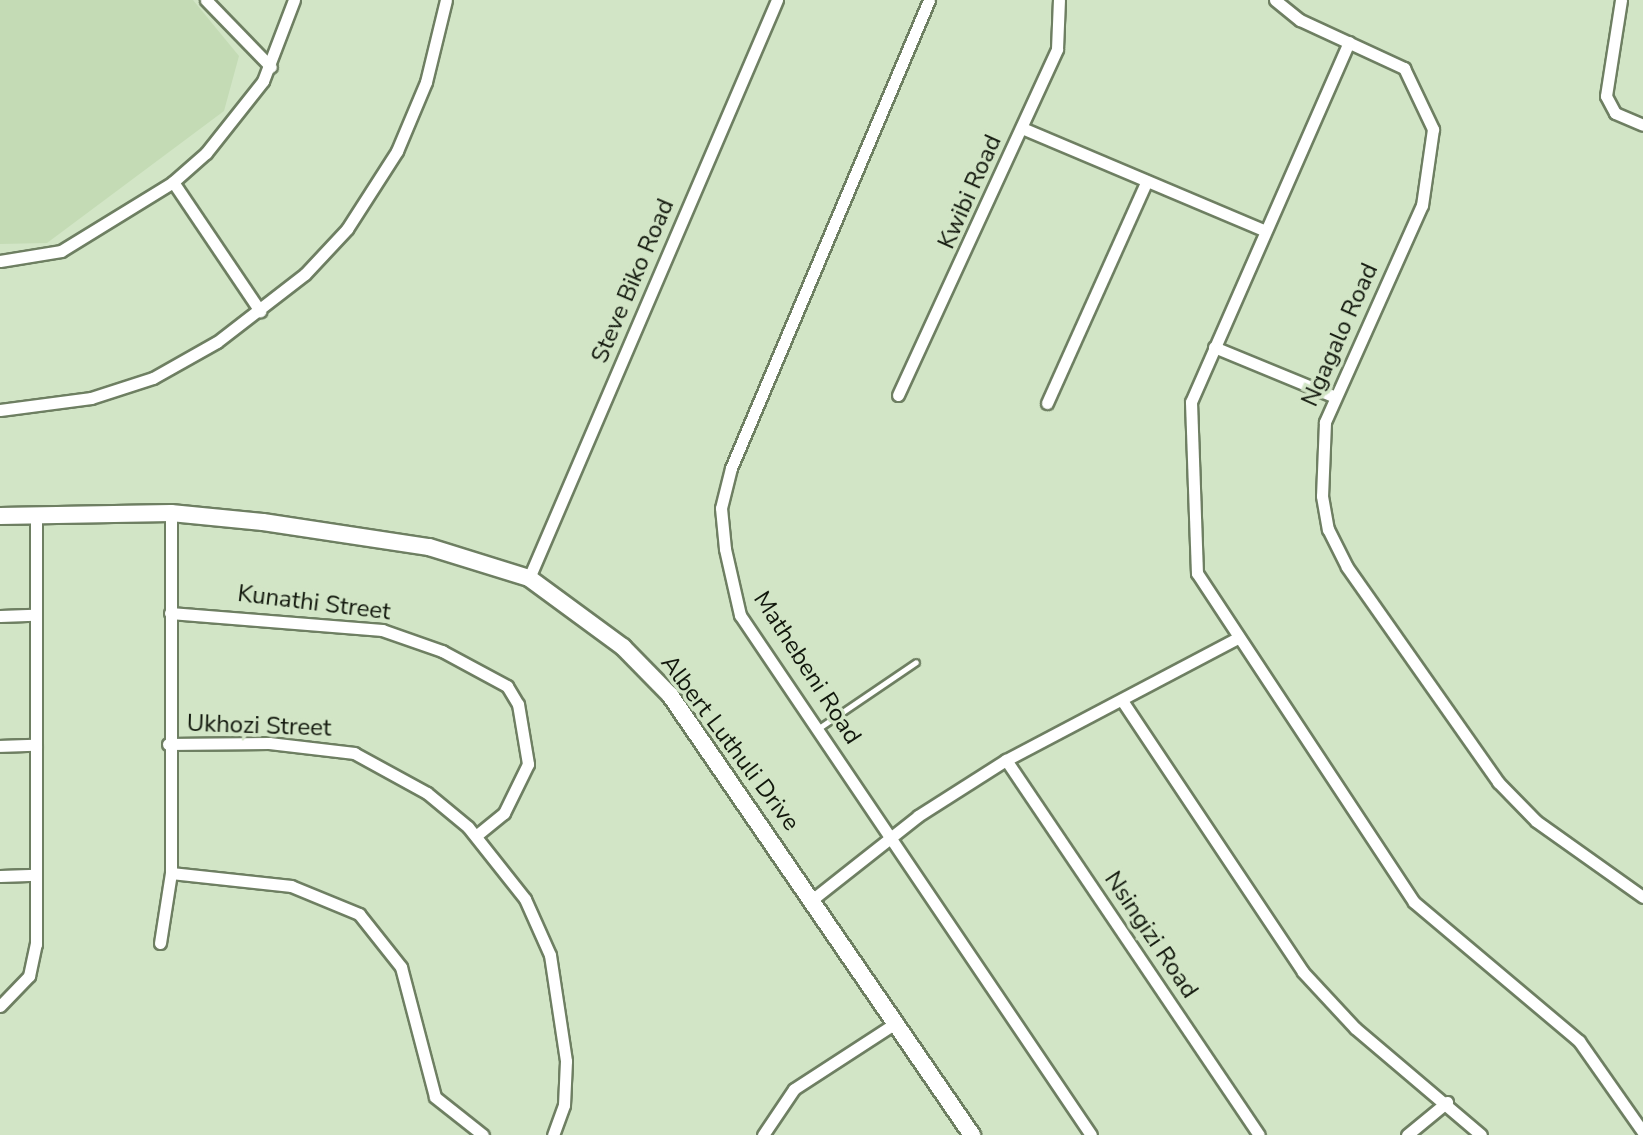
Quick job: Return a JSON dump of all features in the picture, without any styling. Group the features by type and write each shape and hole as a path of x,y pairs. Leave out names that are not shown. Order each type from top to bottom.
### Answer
{"street":[{"path":"206,0 271,67"},
{"path":"0,261 61,251 173,182 235,123 271,67 294,0"},
{"path":"0,410 48,406 138,384 260,311 334,244 382,178 426,82 446,0"},
{"name":"Steve Biko Road","path":"529,578 777,0"},
{"name":"Mathebeni Road","path":"929,0 741,442 721,508 740,615 894,835 1091,1135"},
{"name":"Kwibi Road","path":"898,395 1057,49 1059,0"},
{"name":"Ngagalo Road","path":"1275,0 1412,77 1431,116 1434,146 1422,205 1333,396 1321,447 1322,496 1347,567 1511,797 1643,897"},
{"path":"1621,0 1608,105 1643,125"},
{"path":"1349,42 1264,230 1189,410 1196,564 1205,592 1239,637 1414,902 1579,1041 1643,1132"},
{"path":"1022,128 1264,230"},
{"path":"1047,403 1147,181"},
{"path":"173,182 260,311"},
{"path":"1214,347 1333,396"},
{"path":"160,943 171,873 168,744 171,513"},
{"name":"Albert Luthuli Drive","path":"0,516 171,513 429,547 529,578 651,673 723,765 972,1135"},
{"path":"0,1006 21,987 33,963 36,875 36,515"},
{"name":"Kunathi Street","path":"170,613 382,630 465,662 507,686 518,704 528,764 510,805 476,836"},
{"path":"0,616 34,615"},
{"path":"813,899 894,835 1006,760 1073,722 1123,702 1239,637"},
{"path":"1123,702 1303,972 1355,1028 1447,1102 1481,1135"},
{"name":"Ukhozi Street","path":"168,744 269,743 354,753 427,793 476,836 525,899 550,955 566,1061 564,1105 553,1135"},
{"path":"0,746 36,745"},
{"name":"Nsingizi Road","path":"1006,760 1259,1135"},
{"path":"171,873 291,886 359,914 401,967 435,1097 483,1135"},
{"path":"0,876 36,875"},
{"path":"763,1135 794,1089 897,1022"},
{"path":"1407,1135 1447,1102"}],"lane":[{"path":"819,728 916,662"}],"shaded area":[{"path":"0,0 193,0 239,56 224,111 47,243 0,244"}]}
